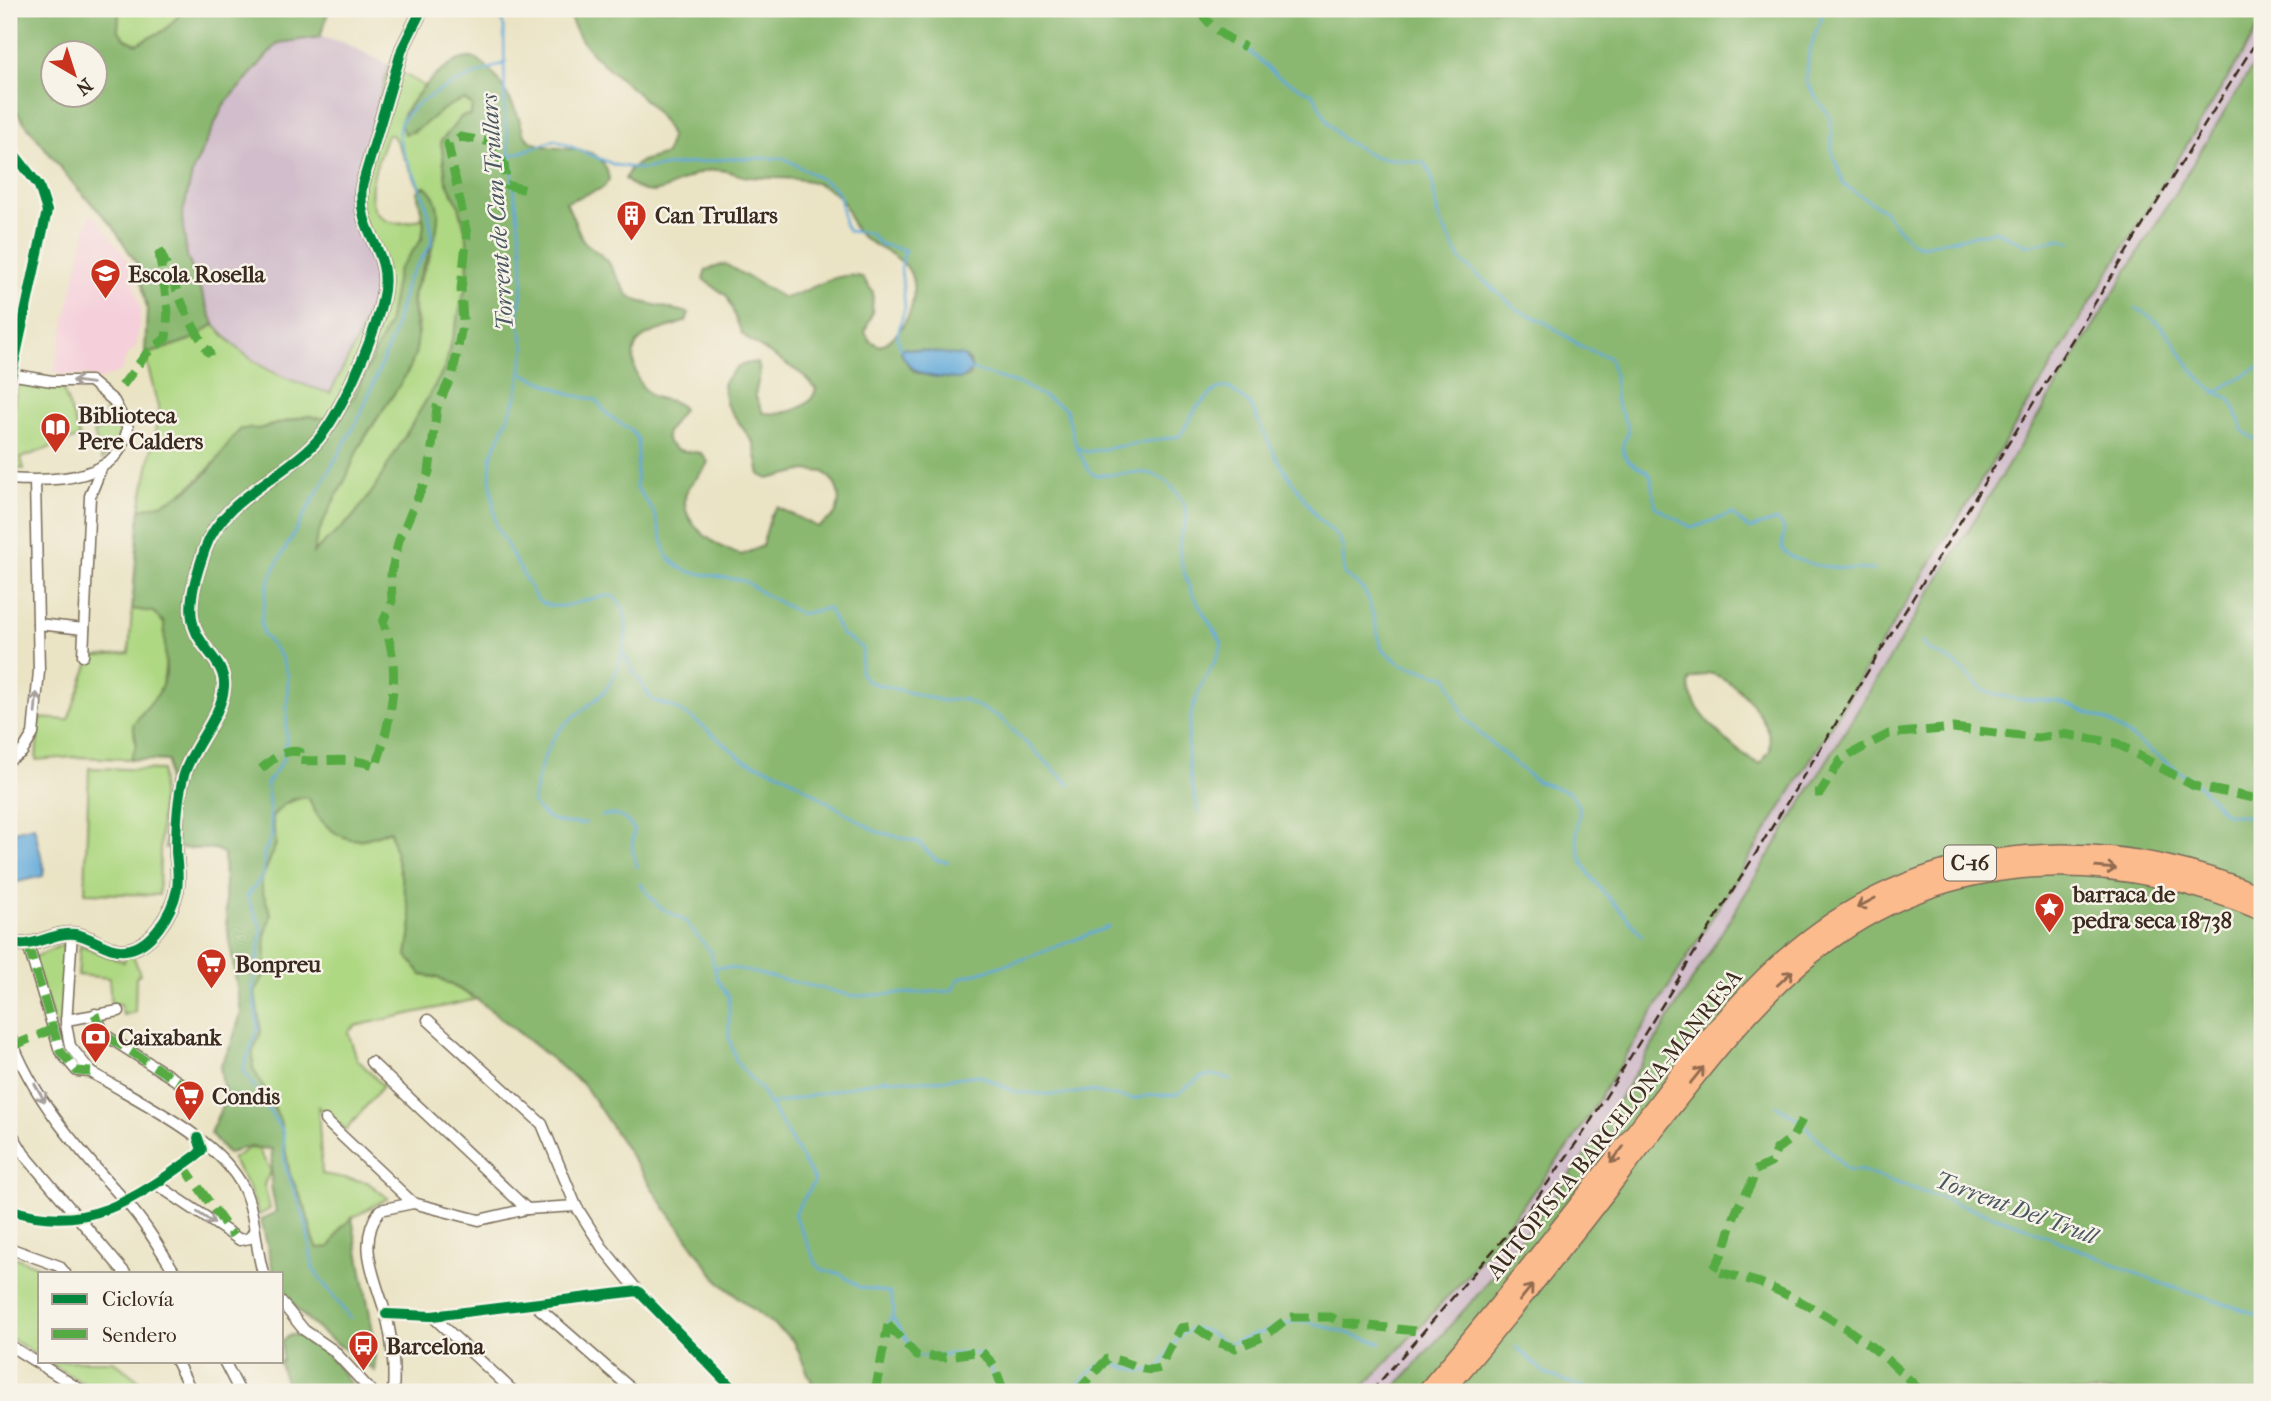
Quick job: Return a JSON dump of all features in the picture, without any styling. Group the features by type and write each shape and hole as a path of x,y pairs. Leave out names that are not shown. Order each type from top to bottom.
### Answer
{"highway":[{"name":"AUTOPISTA BARCELONA-MANRESA","path":"1444,1392 1471,1350 1724,1020 1784,959 1852,910 1909,883 1948,869 2009,856 2051,852 2093,853 2154,861 2214,877 2262,895"},
{"name":"AUTOPISTA BARCELONA-MANRESA","path":"1426,1392 1471,1350 1737,1027 1801,963 1860,922 1906,899 1964,879 2045,866 2086,866 2153,875 2212,892 2262,911"}],"street":[{"path":"9,942 28,945 72,933 88,937 113,950 127,950 140,945 166,917 177,888 181,788 188,759 217,710 224,688 221,670 194,626 191,606 197,575 210,538 222,521 303,454 329,426 376,325 385,290 385,265 363,222 360,205 362,186 402,49 422,9"},
{"path":"9,147 39,186 47,211 9,387"},
{"path":"9,314 24,317"},
{"path":"9,479 35,481 89,472 102,466 123,446 128,428 122,413 103,390 90,381 52,381 10,374"},
{"path":"83,656 90,495 102,466"},
{"path":"9,760 22,752 33,734 39,671 35,481"},
{"path":"38,624 84,629"},
{"path":"72,933 66,1020 70,1046 81,1063 91,1072 198,1138 206,1148 230,1166 244,1190 263,1272"},
{"path":"28,945 60,1051 77,1071 91,1072"},
{"path":"66,1020 119,1011"},
{"path":"95,1014 105,1035 199,1095"},
{"path":"428,1020 542,1124 576,1206 602,1247 638,1292 734,1391"},
{"path":"9,1033 11,1047 59,1126 126,1202 174,1272"},
{"path":"371,1062 520,1199 527,1209"},
{"path":"325,1120 413,1203"},
{"path":"9,1129 24,1154 124,1272"},
{"path":"9,1209 35,1218 79,1219 126,1202 206,1148"},
{"path":"159,1182 257,1251"},
{"path":"50,1219 58,1214 63,1200"},
{"path":"393,1392 386,1314 369,1269 368,1229 380,1210 413,1203 479,1220 527,1209 576,1206"},
{"path":"244,1241 254,1231"},
{"path":"9,1248 59,1266 64,1272"},
{"path":"386,1314 432,1316 638,1292"},
{"path":"533,1303 635,1392"},
{"path":"284,1305 304,1330 333,1350 372,1392"},
{"path":"432,1316 514,1392"},
{"path":"9,1345 84,1392"},
{"path":"177,1362 192,1392"},
{"path":"225,1362 240,1392"}],"shaded area":[{"path":"2262,22 2262,51 1584,1157 1480,1292 1391,1392 1359,1392 1467,1276 1572,1142 1793,788"},
{"path":"320,37 342,42 389,65 356,184 381,281 355,345 330,393 286,380 234,348 214,324 187,257 182,217 193,170 223,106 278,43"},
{"name":"Escola Rosella","path":"89,215 97,218 128,261 141,310 136,347 127,355 121,371 99,380 87,375 61,375 54,371"}],"green space":[{"path":"21,9 119,9 118,30 126,40 137,44 165,30 185,9 329,9 320,37 278,43 223,106 193,170 182,217 187,256 214,324 195,338 145,355 147,309 138,266 112,225 76,187 13,108 11,57"},
{"path":"119,9 185,9 165,30 137,44 126,39 118,30"},
{"path":"568,9 2262,9 2262,22 1793,788 1572,1142 1467,1276 1359,1392 813,1392 813,1385 794,1341 720,1283 668,1212 584,1085 477,999 439,978 422,975 407,956 412,922 390,830 354,839 337,834 323,822 309,798 303,797 288,802 272,817 276,844 262,879 262,890 271,915 265,935 266,971 255,993 261,1032 253,1051 253,1068 280,1120 290,1175 305,1207 318,1248 330,1247 341,1228 352,1218 374,1337 375,1371 304,1316 285,1288 284,1272 274,1272 261,1220 276,1212 271,1185 272,1149 244,1147 228,1154 210,1133 225,1100 220,1066 231,1045 241,1013 226,918 224,854 215,849 165,848 168,761 130,759 137,745 133,724 158,694 166,674 164,623 153,612 132,609 140,509 170,500 197,483 241,429 258,429 307,416 338,421 355,395 388,325 398,270 422,239 424,223 417,192 425,186 434,197 438,209 438,223 435,238 414,291 417,345 414,356 404,378 360,445 322,526 313,553 351,519 372,492 445,368 468,278 467,238 459,206 446,180 441,141 462,116 471,115 472,105 465,100 456,103 405,134 400,125 411,103 432,78 458,61 470,58 480,61 492,72 512,103 528,139 553,148 589,152 598,157 605,166 609,180 603,188 566,202 583,241 607,260 627,294 638,301 689,313 686,321 653,332 638,342 634,350 634,361 638,379 649,393 676,403 683,409 666,434 668,443 677,450 701,453 708,462 688,489 686,509 696,527 724,548 742,555 762,546 771,515 777,507 818,527 835,515 839,497 833,481 824,472 806,470 768,479 760,475 754,444 726,404 723,384 738,367 747,363 758,363 760,373 755,395 763,413 795,410 808,402 816,389 803,375 742,334 727,296 703,279 706,270 725,264 784,298 842,276 862,277 873,292 872,313 865,332 870,341 880,346 897,333 906,321 913,300 911,274 905,265 860,235 840,198 819,184 797,179 749,177 718,170 705,171 660,191 649,192 637,188 625,179 630,169 642,161 666,154 671,136 648,103 586,46 575,29","holes":["904,348 966,357 971,363 970,376 934,377 912,369 901,352","1708,673 1719,676 1741,691 1766,726 1770,750 1760,764 1726,740 1694,702 1690,680"]},
{"path":"2262,51 2262,1392 1391,1392 1480,1292 1584,1157"},
{"path":"389,65 424,86 403,114 414,132 445,105 465,99 472,105 471,115 441,141 446,180 459,206 467,238 468,278 445,368 378,484 351,519 313,554 317,534 358,449 410,368 419,331 413,295 430,256 437,228 433,195 425,186 419,187 395,139 392,135 387,135 372,184 374,208 380,217 391,222 423,218 424,228 419,246 398,270 388,325 355,395 338,421 307,416 258,429 247,428 187,489 158,505 140,509 159,411 145,355 195,338 214,324 252,360 295,382 330,393 355,345 381,281 377,260 352,214 356,184"},
{"path":"18,382 44,387 62,386 80,437 21,458 24,469 9,468 9,430"},
{"path":"114,409 120,424 120,437 102,460 94,433 110,427 105,412"},
{"path":"132,609 153,612 164,623 166,648 161,687 136,722 134,736 137,745 130,759 74,757 36,760 39,718 68,720 91,657 129,653"},
{"path":"89,768 162,770 159,895 85,893"},
{"path":"304,797 309,798 317,814 329,828 345,837 366,838 390,830 412,922 407,956 422,975 439,978 477,999 355,1026 348,1032 357,1059 383,1086 346,1130 318,1107 322,1174 367,1182 388,1198 352,1218 341,1228 330,1248 318,1248 311,1235 303,1202 290,1175 278,1115 253,1068 253,1051 261,1032 255,993 266,971 265,935 271,915 262,890 262,879 276,844 272,816 284,804"},
{"path":"64,944 63,1022 55,1026 33,958"},
{"path":"80,945 124,962 125,956 133,955 140,974 136,977 135,1012 123,1015 121,1004 111,1004 109,978 78,975"},
{"path":"249,1148 258,1149 271,1171 264,1184 270,1209 259,1215 249,1188 232,1159"},
{"path":"9,1255 53,1272 38,1272 38,1356 9,1337"},
{"path":"291,1335 311,1341 329,1356 358,1392 289,1392 279,1362 284,1362 284,1340"},
{"path":"48,1362 114,1362 154,1392 98,1392"}],"water":[{"path":"903,348 964,356 973,370 962,379 926,375 905,361 901,352"},
{"path":"34,826 44,868 43,876 9,884 9,832"}],"waterway":[{"name":"Torrent de Can Trullars","path":"497,9 504,27 505,117 522,250 523,283 518,317 525,348 516,398 491,457 490,477 496,525 537,600 546,605 565,606 612,596 625,615 625,643 610,684 555,736 544,759 534,794 533,802 537,809 549,818 563,823 586,823"},
{"path":"1824,9 1809,52 1806,82 1831,119 1832,151 1844,185 1883,210 1910,242 1921,246 1995,231 2028,245 2061,239 2071,242"},
{"path":"1245,47 1277,76 1313,94 1328,122 1343,140 1376,157 1424,163 1431,174 1438,217 1461,261 1518,310 1545,322 1582,347 1610,358 1615,377 1615,399 1629,430 1623,444 1623,452 1628,460 1650,474 1656,507 1692,528 1732,514 1749,529 1777,520 1784,528 1782,549 1790,556 1826,567 1875,570"},
{"path":"350,1318 313,1269 306,1222 285,1165 283,1132 243,1069 258,1028 253,988 262,929 247,897 264,874 264,853 272,836 267,784 283,760 286,741 288,676 281,657 263,634 261,622 267,587 274,569 360,416 393,336 407,280 431,245 427,209 401,144 400,125 406,115 431,96 506,62"},
{"name":"Torrent de Can Trullars","path":"510,156 555,140 615,165 641,169 726,159 784,158 833,186 840,197 844,224 848,231 869,233 880,244 905,250 901,269 905,307 897,337 901,349"},
{"path":"2136,308 2164,330 2202,380 2214,391 2231,399 2243,431 2262,444"},
{"path":"2214,393 2262,365"},
{"name":"Torrent Del Trull","path":"973,370 1023,385 1066,409 1076,446 1086,452 1180,436 1197,407 1218,388 1229,388 1250,404 1277,459 1317,517 1337,536 1343,547 1344,574 1363,589 1382,649 1401,664 1447,677 1464,717 1480,734 1536,781 1571,793 1580,810 1578,849 1584,865 1604,893 1642,936"},
{"path":"522,373 572,395 596,400 608,415 633,432 638,440 636,487 654,512 667,556 679,567 690,572 745,581 801,614 828,608 841,634 863,648 860,672 868,682 943,701 963,699 999,717 1070,785"},
{"path":"1076,447 1090,472 1095,475 1141,473 1160,477 1169,484 1186,509 1186,521 1179,543 1183,569 1197,602 1222,643 1197,696 1189,725 1188,754 1199,813"},
{"path":"1922,641 1929,650 1955,663 1984,691 2015,699 2059,701 2108,721 2199,785 2225,814 2245,816 2262,824"},
{"path":"622,652 652,700 673,707 695,720 744,760 781,773 875,831 918,842 936,860 948,862"},
{"path":"602,816 624,819 634,830 632,847 637,867"},
{"path":"640,883 658,906 685,921 711,952 717,979 729,997 729,1037 737,1063 762,1091 815,1181 794,1214 817,1265 823,1270 841,1274 859,1287 890,1293 894,1311 888,1325"},
{"path":"717,967 733,968 854,996 951,991 960,978 1024,959 1108,927"},
{"path":"769,1105 885,1079 931,1081 979,1075 1015,1092 1057,1095 1089,1091 1133,1099 1152,1095 1176,1095 1201,1077 1213,1075 1231,1079"},
{"name":"Torrent Del Trull","path":"1776,1105 1798,1119 1849,1171 1859,1170 2020,1225 2157,1282 2262,1316"},
{"path":"892,1317 917,1356 981,1354 1004,1392"},
{"path":"1073,1392 1087,1375 1107,1363 1134,1370 1160,1368 1176,1341 1195,1329 1206,1331 1228,1344 1292,1322 1306,1321 1381,1343"},
{"path":"1516,1347 1546,1374 1596,1392"}],"railway":[{"path":"1371,1392 1530,1208 1584,1132 2262,32"}],"marked path":[{"path":"1201,9 1213,27 1245,47"},
{"path":"261,769 279,755 294,751 300,752 299,760 348,760 376,766 393,694 392,657 383,622 392,601 391,573 399,540 429,472 437,407 453,373 463,321 461,289 467,234 448,144 460,137 491,142 504,164 507,185 527,190"},
{"path":"122,386 147,353 166,338 168,311 158,246 188,317 208,352 213,350"},
{"path":"1815,793 1820,793 1841,760 1889,734 1953,728 2038,738 2064,734 2116,743 2194,786 2254,798 2262,803"},
{"path":"28,945 60,1051 77,1071 91,1072"},
{"path":"95,1014 105,1035 199,1095"},
{"path":"13,1046 53,1029"},
{"path":"1802,1120 1793,1137 1777,1149 1771,1163 1754,1171 1752,1182 1738,1207 1724,1248 1713,1270 1765,1285 1808,1305 1868,1344 1921,1392"},
{"path":"183,1165 233,1236"},
{"path":"1077,1392 1107,1359 1139,1368 1160,1368 1180,1328 1194,1326 1217,1342 1235,1348 1265,1336 1289,1317 1331,1317 1343,1323 1416,1331"},
{"path":"888,1325 917,1356 944,1357 981,1351 994,1365 1004,1392"},
{"path":"875,1392 888,1325"}],"cycle path":[{"path":"9,942 26,944 58,935 75,934 112,949 125,950 134,948 152,936 170,908 178,885 177,824 183,778 192,755 218,710 224,687 222,672 200,639 193,622 191,601 195,579 205,549 224,517 253,491 300,457 324,432 345,397 364,355 378,316 385,283 380,255 364,218 362,186 402,49 422,9"},
{"path":"9,147 39,186 47,211 9,387"},
{"path":"9,1209 36,1216 62,1218 109,1208 153,1185 197,1155 202,1150 198,1138"},
{"path":"386,1314 432,1316 638,1291 736,1392"}],"place":[{"name":"Can Trullars","path":"632,242"},
{"name":"Escola Rosella","path":"105,301"},
{"name":"Biblioteca Pere Calders","path":"55,455"},
{"name":"barraca de pedra seca 18738","path":"2050,934"},
{"name":"Bonpreu","path":"212,991"},
{"name":"Caixabank","path":"95,1064"},
{"name":"Condis","path":"189,1123"},
{"name":"Barcelona","path":"363,1373"}]}
